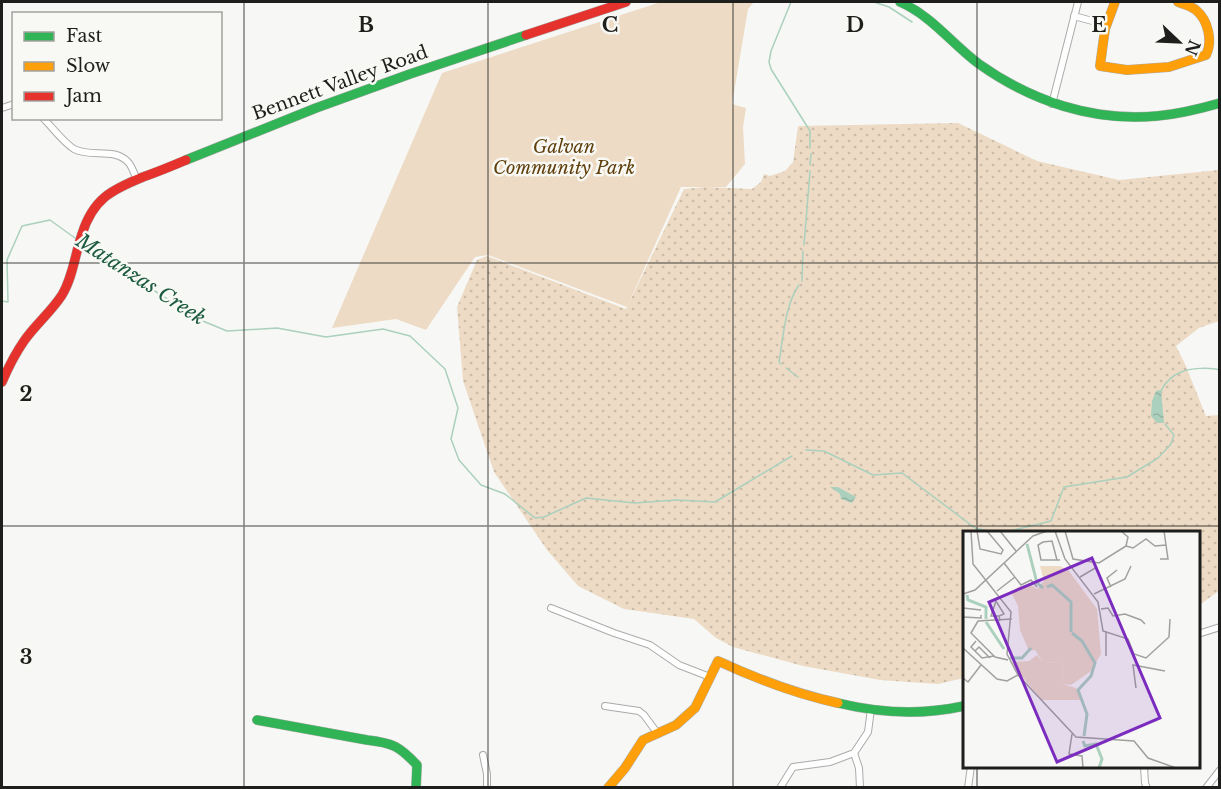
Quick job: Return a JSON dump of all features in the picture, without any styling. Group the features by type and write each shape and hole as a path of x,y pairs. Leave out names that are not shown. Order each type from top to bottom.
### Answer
{"street":[{"name":"Bennett Valley Road","path":"2,382 23,343 63,292 88,216 106,195 117,188 316,108 626,2"},
{"path":"900,2 918,11 978,63 1004,81 1052,104 1101,116 1150,117 1220,103"},
{"path":"1052,104 1078,2"},
{"path":"1115,2 1106,27 1100,66 1127,70 1169,67 1206,56 1210,47 1205,21 1197,10 1178,2"},
{"path":"1073,18 1106,27"},
{"path":"45,120 72,148 82,152 111,153 120,156 130,163 137,179"},
{"path":"551,608 650,645 679,665 710,677"},
{"path":"1200,633 1220,627"},
{"path":"608,788 625,768 643,740 676,725 694,708 718,661 753,678 816,698 871,709 922,712 963,706"},
{"path":"605,706 639,711 658,734"},
{"path":"780,788 793,767 830,762 854,753 867,732 871,709"},
{"path":"257,720 385,742 404,750 417,765 416,788"},
{"path":"854,753 859,768 860,788"},
{"path":"483,755 487,788"},
{"path":"968,788 971,768"},
{"path":"1144,768 1147,788"},
{"path":"1206,788 1220,770"}],"green space":[{"name":"Galvan Community Park","path":"661,2 754,2 748,9 732,104 746,108 743,127 745,164 726,187 681,187 627,307 488,255 475,257 426,330 396,319 332,328 442,73"},
{"path":"958,123 1037,161 1119,180 1219,170 1219,321 1199,328 1176,346 1206,416 1219,415 1219,591 1200,604 1200,531 963,531 963,678 938,684 880,680 803,666 733,647 716,638 694,619 624,609 578,586 547,550 494,472 463,381 457,307 477,260 487,256 626,309 684,189 705,187 752,189 761,182 764,174 770,176 785,171 793,162 798,126"}],"water":[{"path":"1161,390 1164,423 1157,423 1151,416 1152,401 1156,391"},
{"path":"830,487 838,487 856,497 852,503 841,499 840,494"}],"waterway":[{"path":"791,2 771,51 769,62 771,69 810,131 810,148"},
{"path":"874,2 889,7 912,22"},
{"path":"810,165 811,154"},
{"path":"804,245 810,171"},
{"name":"Matanzas Creek","path":"2,301 8,302 7,260 22,226 50,220 75,238"},
{"name":"Matanzas Creek","path":"84,245 198,319 227,331 277,328 326,337 383,329 410,336 445,369 458,408 451,439 459,460 481,485 505,494 535,518 544,517 586,498 635,503 676,500 715,502 792,456"},
{"path":"802,281 803,251"},
{"path":"781,364 779,362 783,333 791,302 799,285"},
{"path":"786,368 798,377"},
{"name":"Matanzas Creek","path":"1161,392 1169,380 1181,372 1200,368 1220,370"},
{"name":"Matanzas Creek","path":"1010,531 1051,521 1064,487 1127,477 1158,458 1171,444 1174,435 1165,424"},
{"name":"Matanzas Creek","path":"806,450 824,451 873,475 902,473 975,528 989,531"}],"traffic: fast":[{"path":"900,2 922,15 969,56 999,77 1020,89 1063,106 1110,116 1133,117 1173,114 1220,103"},
{"path":"186,160 316,108 526,35"},
{"path":"838,703 901,712 933,711 963,706"},
{"path":"257,720 395,746 417,765 416,788"}],"traffic: slow":[{"path":"1115,2 1105,29 1100,66 1127,70 1169,67 1206,55 1209,37 1204,19 1194,9 1178,2"},
{"path":"608,788 625,768 643,740 676,725 695,708 718,661 777,685 838,703"}],"traffic: jam":[{"path":"526,35 626,2"},
{"path":"2,382 24,341 62,295 69,281 86,222 98,204 122,186 186,160"}]}
